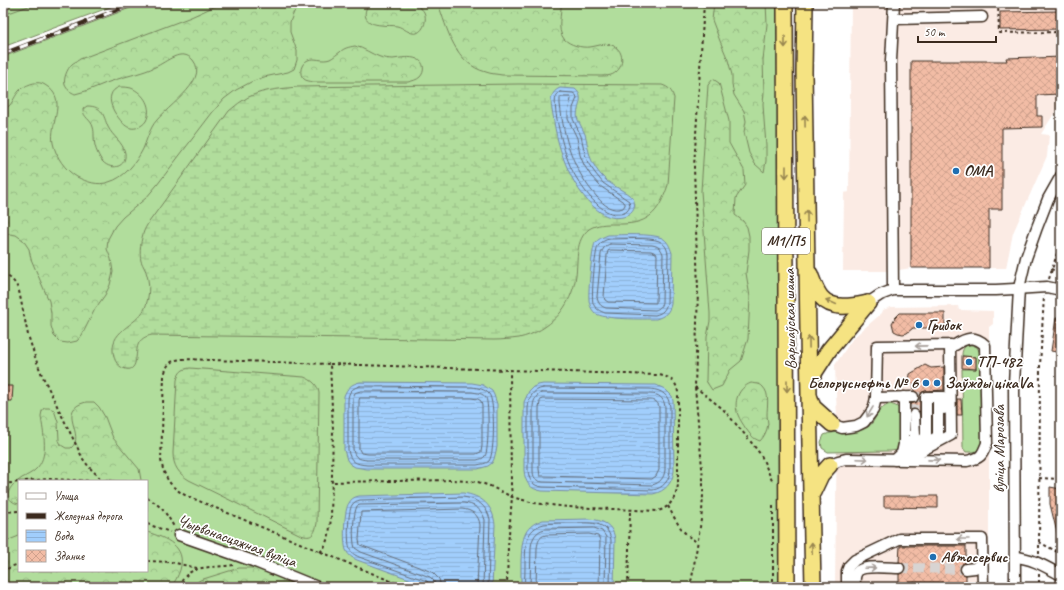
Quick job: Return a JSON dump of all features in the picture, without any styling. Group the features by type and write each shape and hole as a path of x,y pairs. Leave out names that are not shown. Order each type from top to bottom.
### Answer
{"highway":[{"name":"Варшаўская шаша","path":"785,3 788,587"},
{"name":"Варшаўская шаша","path":"805,3 804,72 813,587"},
{"path":"808,269 821,297 829,303 849,307 868,303"},
{"path":"809,381 829,350 868,303"},
{"path":"809,397 814,407 832,424"},
{"path":"811,497 816,483 830,465"}],"street":[{"path":"893,290 891,61 894,3"},
{"path":"894,19 982,16"},
{"name":"вуліца Марозава","path":"1015,587 1014,384 1019,288 1026,258 1036,230 1048,199 1061,176"},
{"path":"868,303 880,295 893,290 996,290 1047,287 1061,290"},
{"path":"830,465 846,459 968,461 976,459 983,453 987,443 985,345 979,339 965,339 952,345 876,346 876,398 873,410 864,422 856,426 842,428 832,424"},
{"path":"952,345 955,399"},
{"path":"900,460 951,436 952,345"},
{"path":"876,398 924,397"},
{"path":"900,460 921,436 924,397"},
{"path":"900,460 938,436 924,397"},
{"path":"900,460 904,444 924,397"},
{"path":"900,460 915,436 914,415"},
{"path":"900,460 956,436 956,415"},
{"name":"Чырвонасцяжная вуліца","path":"179,536 253,561 317,587"},
{"path":"847,587 847,572 849,566 855,560 898,539 982,539 983,587"},
{"path":"1015,557 1029,559 1061,575"},
{"path":"966,569 975,568 983,561"},
{"path":"855,587 855,574 858,570 865,568 899,568"}],"path":[{"path":"689,587 692,578 702,512 703,479 696,387 698,290 694,167 704,3"},
{"path":"1061,4 998,4 999,33 1061,32"},
{"path":"1039,587 1040,366 1044,300 1051,269 1061,241"},
{"path":"1051,269 1061,273"},
{"path":"3,274 17,285 28,335 36,360 78,451 89,467 103,480"},
{"path":"332,482 465,480 490,486 523,501 539,504 568,507 658,511 668,506 675,497 678,485 677,386 673,381 663,375 183,358 171,362 167,366 164,376 161,460 162,469 171,485 187,496 404,587"},
{"path":"320,552 327,542 330,527 333,430 330,364"},
{"path":"507,587 508,546 512,497 510,370"},
{"path":"696,387 723,409 747,437 760,456 774,484"},
{"path":"1039,478 1061,479"},
{"path":"36,480 72,480"},
{"path":"3,484 18,482"},
{"path":"148,499 164,510 179,536"},
{"path":"668,506 683,532 697,542"},
{"path":"628,587 630,510"},
{"path":"3,512 18,511"},
{"name":"Чырвонасцяжная вуліца","path":"148,524 179,536"},
{"path":"1039,542 1061,554"},
{"path":"148,561 171,562 198,568 221,567 253,561"},
{"path":"3,573 10,567 18,564"},
{"path":"179,587 187,574 198,568"}],"shaded area":[{"path":"851,3 1061,3 1061,103 1041,134 1049,135 1047,156 1013,233 1006,268 911,268 893,271 843,271 844,193 849,192"},
{"path":"958,306 959,310 993,311 993,324 989,327 989,587 835,587 837,420 835,365 853,338 882,313 883,310 891,307"}],"green space":[{"path":"3,3 121,3 3,47"},
{"path":"3,3 37,3 3,15"},
{"path":"143,3 777,3 780,587 3,587 3,57"},
{"path":"222,3 303,3 294,12 290,22 290,32 297,51 297,60 294,69 251,82 236,90 224,99 146,198 123,217 115,226 108,239 107,249 111,259 113,272 110,285 95,309 82,335 77,341 68,343 60,342 54,336 51,326 49,301 31,259 29,249 23,240 16,235 3,233 3,111 10,105 22,88 36,83 45,85 56,97 57,104 52,135 56,153 62,163 77,177 89,182 101,184 114,180 125,173 137,160 152,127 190,86 195,77 197,68 193,60 188,56 179,55 146,71 75,94 68,90 65,85 65,77 69,69 73,63 80,59 191,17"},
{"path":"369,3 411,3 423,10 425,15 424,27 417,33 414,33 397,26 372,23 366,18 365,15"},
{"path":"438,3 561,3 560,31 566,41 576,46 583,47 605,44 614,46 620,51 622,62 619,69 611,75 605,76 492,74 475,68 460,54 449,34"},
{"path":"714,3 766,3 767,24 763,60 763,104 766,145 764,172 755,164 749,153 744,132 746,121 744,111 734,95 732,75 728,60 712,20"},
{"path":"355,46 383,58 393,59 408,57 420,60 423,65 422,75 419,78 408,82 313,82 302,77 301,69 306,61 313,59 330,59 345,49"},
{"path":"713,79 719,83 729,121 729,143 744,170 745,185 736,198 735,215 743,221 747,227 749,236 746,273 750,297 748,339 741,361 730,370 722,386 712,390 706,381 707,337 710,313 701,191 708,85"},
{"path":"519,84 662,85 670,90 674,98 668,185 660,204 650,216 635,223 598,225 589,229 579,244 574,287 570,297 558,316 540,330 519,338 497,340 152,335 140,341 137,348 134,366 132,368 123,368 117,363 114,357 113,348 115,341 118,335 141,314 145,308 149,292 148,279 140,254 141,242 145,229 229,111 240,102 254,94 261,92 297,87"},
{"path":"119,87 136,90 143,97 148,106 148,116 145,122 139,127 128,127 122,122 114,111 110,97 113,91"},
{"path":"87,106 92,106 102,112 110,131 124,149 124,162 118,166 114,167 107,165 99,156 96,150 93,127 83,112 83,109"},
{"path":"967,345 977,347 980,353 982,440 980,450 973,452 966,452 963,448 962,369 976,369 976,357 962,356 963,350"},
{"path":"190,368 304,377 316,385 319,393 317,523 312,535 301,535 189,480 182,475 175,466 173,453 177,380 181,371"},
{"path":"751,383 759,384 767,393 768,424 765,434 760,441 753,437 746,429 738,415 736,405 736,400 740,392"},
{"path":"86,402 94,402 99,407 105,417 113,438 139,469 141,480 19,480 35,470 40,465 43,458 44,437 41,416 44,408 54,410 58,422 59,440 61,445 66,448 71,448 75,443 76,436 72,417 73,411 77,406"},
{"path":"890,404 901,410 901,443 897,450 828,452 822,448 821,442 824,435 834,432 852,432 863,430 870,425 881,409"},
{"path":"18,481 18,504 12,501 8,494 11,487"},
{"path":"148,532 168,540 178,549 181,562 180,570 171,587 3,587 3,540 9,540 18,536 18,572 148,572"},
{"path":"239,568 259,568 293,583 296,587 191,587 200,580"}],"water":[{"path":"560,88 575,89 578,92 580,100 577,116 585,134 590,156 596,168 607,181 633,198 635,204 634,210 630,214 614,218 603,214 592,206 575,183 568,170 558,142 551,103 552,96 556,90"},
{"path":"608,235 657,236 664,239 670,246 672,253 671,304 668,312 664,315 656,319 615,318 599,315 592,310 589,303 589,295 590,270 594,247 598,240"},
{"path":"360,382 472,383 483,385 492,391 497,404 497,447 492,463 478,469 367,469 355,467 350,464 344,450 344,396 350,387"},
{"path":"543,384 656,385 665,389 672,396 673,401 674,471 668,486 658,493 653,494 542,491 531,487 527,482 524,470 524,402 529,391 533,387"},
{"path":"463,493 476,496 481,499 489,507 494,518 495,525 492,587 431,587 357,560 350,556 347,552 344,540 345,518 347,506 354,498 359,496"},
{"path":"589,519 603,522 610,527 614,534 614,587 521,587 522,547 524,536 531,526 543,520"}],"building":[{"path":"1061,11 1061,29 1000,30 1000,12"},
{"name":"ОМА","path":"1061,57 1061,94 1037,95 1037,116 1042,116 1042,127 1002,128 1002,209 989,209 989,268 911,268 911,61 1007,61 1006,58"},
{"name":"Грибок","path":"900,313 945,313 945,328 913,328 907,333 898,333 894,331 892,323"},
{"path":"1056,318 1061,318 1061,353 1051,351"},
{"name":"ТП-482","path":"962,356 976,357 976,369 962,368"},
{"path":"925,365 931,368 944,367 944,390 922,392 920,397 920,412 917,409 910,410 910,404 917,402 919,400 919,396 918,393 914,391 914,384 909,382 910,374"},
{"path":"3,386 13,386 12,401 3,401"},
{"path":"957,399 961,399 962,415 957,415"},
{"path":"1050,487 1061,489 1061,537 1058,537 1050,504"},
{"path":"884,496 938,496 938,508 884,507"},
{"name":"Автосервис","path":"900,546 966,546 966,562 962,564 960,569 961,573 966,575 966,587 937,587 937,583 899,583 899,574 904,572 905,568 903,563 899,562"}],"tunnel":[{"path":"914,415 913,397 928,397"},
{"path":"899,568 966,569"}],"railway":[{"path":"3,54 135,3"}],"place":[{"name":"ОМА","path":"956,171"},
{"name":"Грибок","path":"919,325"},
{"name":"ТП-482","path":"969,362"},
{"name":"Белоруснефть № 6","path":"926,383"},
{"name":"Заўжды цікаVа","path":"937,383"},
{"name":"Автосервис","path":"933,557"}]}
